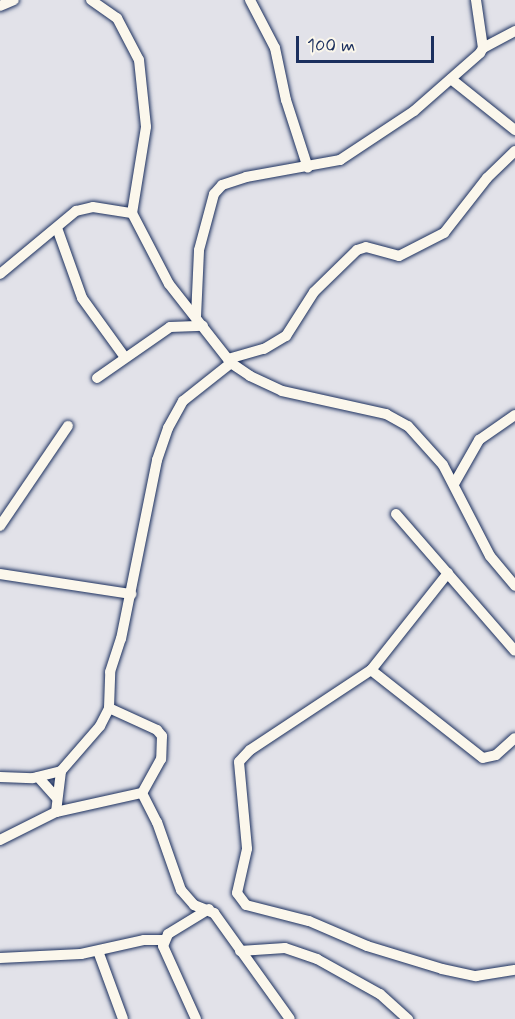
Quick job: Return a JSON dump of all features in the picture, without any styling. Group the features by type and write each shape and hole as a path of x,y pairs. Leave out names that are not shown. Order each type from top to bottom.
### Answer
{"street":[{"path":"0,6 14,0"},
{"path":"91,0 117,18 131,38 141,66 146,126 132,213 160,271 230,361 268,386 386,414 408,426 433,451 454,484 490,556 515,586"},
{"path":"250,0 275,48 286,100 308,168"},
{"path":"476,0 483,48"},
{"path":"199,322 199,250 214,194 222,185 246,177 308,168 353,153 451,79 483,48 515,31"},
{"path":"451,79 515,130"},
{"path":"56,813 56,797 61,771 100,726 109,708 110,672 131,594 158,460 173,414 194,390 230,361 264,349 286,336 314,292 357,250 366,247 399,256 444,233 487,178 515,151"},
{"path":"0,274 84,208 132,213"},
{"path":"57,228 82,298 124,356"},
{"path":"97,378 124,356 170,327 199,322"},
{"path":"454,484 480,440 515,415"},
{"path":"0,526 68,426"},
{"path":"396,514 515,651"},
{"path":"448,573 371,670 250,750 239,762 247,849 238,898 246,904 309,921 367,946 442,969 476,976 515,970"},
{"path":"0,574 131,594"},
{"path":"371,670 483,758 496,755 515,738"},
{"path":"0,840 56,813 142,793 161,759 162,736 157,729 109,708"},
{"path":"0,777 38,777 61,771"},
{"path":"38,777 56,797"},
{"path":"142,793 157,822 181,891 194,905 209,909 290,1019"},
{"path":"0,958 98,951 144,940 164,940 209,909"},
{"path":"164,940 165,955 195,1019"},
{"path":"240,951 264,952 285,948 317,959 380,994 408,1019"},
{"path":"98,951 123,1019"}]}
